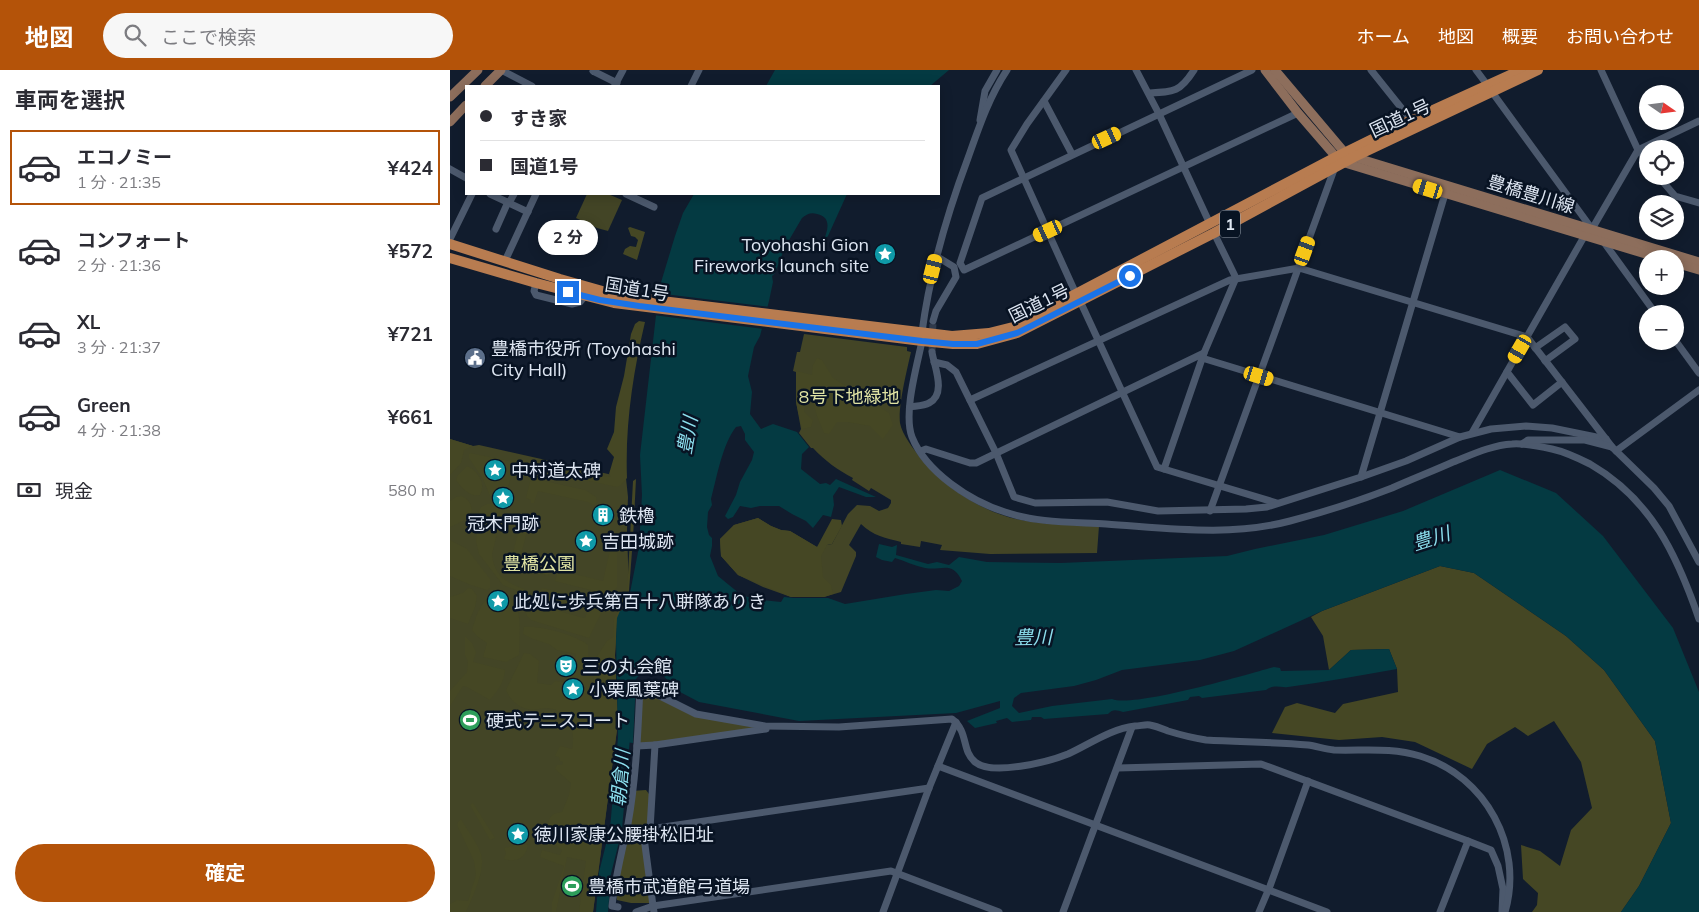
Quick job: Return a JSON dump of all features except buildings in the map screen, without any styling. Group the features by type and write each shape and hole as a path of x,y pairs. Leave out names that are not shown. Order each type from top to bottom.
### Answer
{"highway":[{"name":"国道1号","path":"1343,159 1490,89 1520,70"},
{"name":"国道1号","path":"450,258 585,296 918,336 989,333 1013,327 1078,297 1343,159 1411,120 1538,70"},
{"name":"国道1号","path":"450,244 640,303"}],"main road":[{"path":"450,97 478,70"},
{"path":"486,85 501,70"},
{"path":"1265,70 1298,113 1343,159"},
{"path":"1275,70 1343,159"},
{"path":"450,122 465,106"},
{"name":"豊橋豊川線","path":"1343,159 1445,194 1699,262"},
{"name":"豊橋豊川線","path":"1343,159 1588,232 1603,241 1639,252"},
{"path":"1684,266 1699,270"}],"street":[{"path":"501,70 522,84"},
{"path":"593,71 616,84 623,70"},
{"path":"692,85 700,70"},
{"path":"980,125 985,91 997,70"},
{"path":"1007,70 997,85 980,125 957,189 936,256 918,336 910,407 910,430 913,438 934,470 957,488 1005,512 1041,520 1182,530 1254,527 1289,521 1367,497 1488,449 1510,444 1553,449 1581,460 1616,480 1644,508 1664,538 1686,584 1699,619"},
{"path":"1066,70 1011,150 1157,467 1219,484 1277,503"},
{"path":"1136,70 1149,93 1236,278 1203,356 1164,469"},
{"path":"1149,93 1170,92 1187,81 1194,70"},
{"path":"1252,70 982,198 960,263 964,270 1298,113"},
{"path":"1370,70 1411,120"},
{"path":"1476,70 1588,232"},
{"path":"1601,70 1638,150"},
{"path":"1044,101 1072,154"},
{"path":"1472,433 1588,232 1638,150 1699,121"},
{"path":"1210,511 1299,268 1343,159"},
{"path":"450,169 465,177"},
{"path":"1666,185 1675,196 1699,203"},
{"path":"1361,477 1445,194"},
{"path":"450,239 472,195"},
{"path":"492,195 528,212"},
{"path":"496,229 513,195"},
{"path":"506,261 536,195"},
{"path":"628,195 654,207"},
{"path":"1603,241 1649,305"},
{"path":"933,321 936,311 956,277 954,267 936,256"},
{"path":"970,400 1236,278 1299,268 1527,337 1606,440 1670,506 1696,548 1699,562"},
{"path":"1536,348 1565,327 1575,339 1545,361"},
{"path":"1682,350 1699,373"},
{"path":"910,407 927,404 936,398 939,393 932,352"},
{"path":"921,451 926,450 970,463 976,463 1122,392 1203,356 1259,376 1460,437"},
{"path":"934,362 952,367 956,372 996,453 1014,497 1035,503 1107,502 1158,511 1210,511 1267,507 1406,462 1472,433 1526,426 1552,428 1606,440"},
{"path":"1506,372 1533,404 1562,382"},
{"path":"1614,449 1699,390"},
{"path":"1522,444 1528,440 1585,440 1614,449"},
{"path":"618,907 612,906 614,883 628,823 637,746 640,686 696,714 765,726 839,727 952,719 963,732 966,750 975,762 985,767 999,768 1054,759 1113,732 1150,725 1190,738 1206,740 1310,745 1332,750 1378,749 1401,751 1422,756 1442,765 1459,776 1474,789 1497,819 1504,836 1511,872 1510,889 1504,912"},
{"path":"883,912 929,788 956,722"},
{"path":"637,746 781,727"},
{"path":"1063,912 1132,727"},
{"path":"650,829 655,744"},
{"path":"1118,768 1261,764 1308,781 1491,850 1498,866 1503,889 1504,912"},
{"path":"938,766 1327,912"},
{"path":"1259,912 1308,781"},
{"path":"654,909 643,830 929,788"},
{"path":"1440,912 1468,841"},
{"path":"636,912 891,871 999,912"}],"green space":[{"path":"587,195 610,195 622,200 608,231 576,218"},
{"path":"628,228 645,232 637,260 623,254 625,249 630,246 636,247 638,240 631,236"},
{"path":"639,321 645,322 631,399 627,438 627,478 617,487 525,467 517,468 512,475 505,496 502,499 490,496 483,479 469,458 470,453 524,464 611,477 609,474 614,457 607,449 614,432 616,407 624,376 631,334 635,324"},
{"name":"8号下地緑地","path":"804,334 907,347 907,351 911,352 905,378 900,423 909,442 931,470 969,499 983,507 1012,518 1063,525 1099,526 1097,553 990,554 940,550 942,545 921,541 920,547 901,544 901,542 875,534 861,524 849,545 856,552 856,556 841,592 824,597 791,597 738,575 721,556 720,539 734,525 758,518 771,526 790,531 817,547 832,544 848,514 857,505 870,506 879,511 888,508 891,503 891,500 871,488 869,491 832,465 811,448 799,433 801,429 796,402 796,372 793,371 797,352 800,352"},
{"path":"817,358 822,360 833,378 889,413 893,425 883,439 870,426 848,422 837,422 829,434 824,433 812,398 806,400 804,412 813,420 811,427 802,429 796,402 796,371 812,375 813,365"},
{"name":"豊橋公園","path":"450,439 473,446 479,445 626,478 629,591 617,622 615,655 618,722 593,912 450,912"},
{"path":"450,439 473,446 464,450 461,463 450,475"},
{"path":"467,466 475,471 480,478 482,491 480,495 472,495 463,489 456,480 458,475"},
{"path":"531,478 585,490 596,497 597,503 593,505 588,502 538,491 534,503 531,503 531,500 526,498"},
{"path":"636,479 629,591 617,622 615,655 618,722 593,912 579,912 586,861 567,857 556,912 552,912 552,902 564,866 540,857 542,850 560,855 562,850 549,833 548,822 554,814 562,812 569,795 571,783 555,769 557,765 562,765 563,762 560,761 559,757 555,756 560,746 572,749 572,729 566,717 561,713 548,708 533,710 524,708 514,702 506,690 524,653 530,654 539,661 537,683 551,685 555,681 571,683 576,654 557,650 549,644 523,634 524,627 531,627 566,634 588,645 588,660 591,661 590,700 594,700 594,661 607,641 613,637 614,619 627,593 633,481"},
{"path":"461,496 469,502 472,511 463,521 450,527 450,501"},
{"path":"487,504 501,505 503,509 492,554 495,567 506,581 524,589 524,593 503,585 479,554 476,541 479,511 481,507"},
{"path":"758,518 771,526 790,531 817,547 832,519 841,520 842,526 832,544 827,545 821,556 823,577 831,585 833,594 824,597 791,597 738,575 721,556 720,539 734,525"},
{"path":"521,520 530,520 521,555 526,557 526,562 550,568 548,576 510,565"},
{"path":"450,540 467,549 490,579 490,588 487,590 450,576"},
{"path":"610,550 617,551 617,587 610,595 555,581 558,570 603,581"},
{"path":"1440,566 1474,573 1566,636 1604,670 1655,741 1671,823 1639,886 1621,912 1532,912 1537,905 1538,893 1523,879 1521,845 1540,851 1560,866 1571,830 1592,808 1581,762 1554,721 1528,736 1515,727 1487,744 1472,769 1415,742 1382,737 1339,740 1272,733 1285,707 1297,703 1335,713 1343,704 1398,692 1397,669 1389,649 1351,650 1329,670 1323,636 1311,617 1322,611"},
{"path":"468,588 472,589 477,596 468,624 450,618 450,597 463,593"},
{"path":"542,588 599,601 604,607 589,638 531,620 527,616 524,607 529,603 585,618 586,609 540,596 538,594"},
{"path":"493,596 511,599 515,603 519,614 519,655 506,662 483,657 487,643 472,630 482,605"},
{"path":"465,636 472,643 476,652 473,662 505,670 504,675 500,686 490,700 463,686 450,706 450,691 467,672 468,661 465,655"},
{"path":"640,686 696,714 765,726 637,746"},
{"path":"646,790 652,798 650,829 644,830 652,903 631,903 617,900 616,895 632,791"},
{"path":"473,803 495,838 490,840 470,805"},
{"path":"461,819 481,854 482,868 478,884 466,912 450,912 450,904 457,900 468,901 476,875 474,861 457,825"},
{"path":"522,844 528,845 523,856 516,860 504,859 506,853 504,848"}],"water":[{"path":"775,70 949,70 931,85 767,85"},
{"name":"豊川","path":"693,195 847,195 828,236 823,241 828,225 825,218 813,213 807,214 802,218 785,247 775,273 772,276 773,282 769,301 760,336 754,347 748,376 752,392 750,414 761,429 773,424 797,432 809,447 802,454 801,469 820,484 826,483 830,485 836,479 876,497 866,497 839,487 833,496 834,505 831,517 823,515 813,528 806,521 779,506 751,508 740,506 733,517 728,519 725,516 754,452 745,440 745,434 741,426 736,427 731,434 720,462 711,499 712,505 708,512 707,527 712,538 710,556 718,576 740,594 753,599 781,602 784,597 828,598 845,604 936,590 949,591 959,586 962,581 950,568 925,568 895,558 892,562 882,560 876,557 879,544 892,547 897,545 896,555 928,564 937,562 949,565 959,557 987,562 1061,563 1227,556 1324,535 1403,511 1500,470 1556,493 1603,536 1673,628 1699,692 1699,912 1621,912 1639,886 1671,823 1655,741 1604,670 1566,636 1474,573 1440,566 1322,611 1234,651 1200,660 1122,670 1074,686 1021,693 1014,698 1012,706 1019,713 1052,706 1112,699 1124,701 1143,699 1216,683 1274,667 1280,668 1281,671 1329,670 1351,650 1389,649 1397,669 1302,685 1274,687 1266,690 1202,698 1199,696 1190,697 1188,700 1123,712 1116,710 1108,714 1044,719 1032,717 1031,720 1012,722 1007,718 996,721 997,723 975,728 967,721 1000,708 1000,701 956,713 799,721 699,702 680,692 657,670 645,664 636,679 633,743 618,741 617,618 620,611 627,608 639,547 642,495 640,455 659,289 683,213"}],"pier":[{"path":"656,293 770,307 765,329 653,315"}],"waterway":[{"name":"朝倉川","path":"602,912 605,873 616,829 625,726"}],"tunnel":[{"path":"932,352 933,321"}],"place":[{"name":"Toyohashi Gion Fireworks launch site","path":"885,254"},
{"name":"豊橋市役所 (Toyohashi City Hall)","path":"475,358"},
{"name":"中村道太碑","path":"495,470"},
{"name":"冠木門跡","path":"503,498"},
{"name":"鉄櫓","path":"603,515"},
{"name":"吉田城跡","path":"586,541"},
{"name":"此処に歩兵第百十八聠隊ありき","path":"498,601"},
{"name":"三の丸会館","path":"566,666"},
{"name":"小栗風葉碑","path":"573,689"},
{"name":"硬式テニスコート","path":"470,720"},
{"name":"徳川家康公腰掛松旧址","path":"518,834"},
{"name":"豊橋市武道館弓道場","path":"572,886"}],"route":[{"path":"568,292 614,303 922,341 977,344 1017,333 1130,276"}]}
